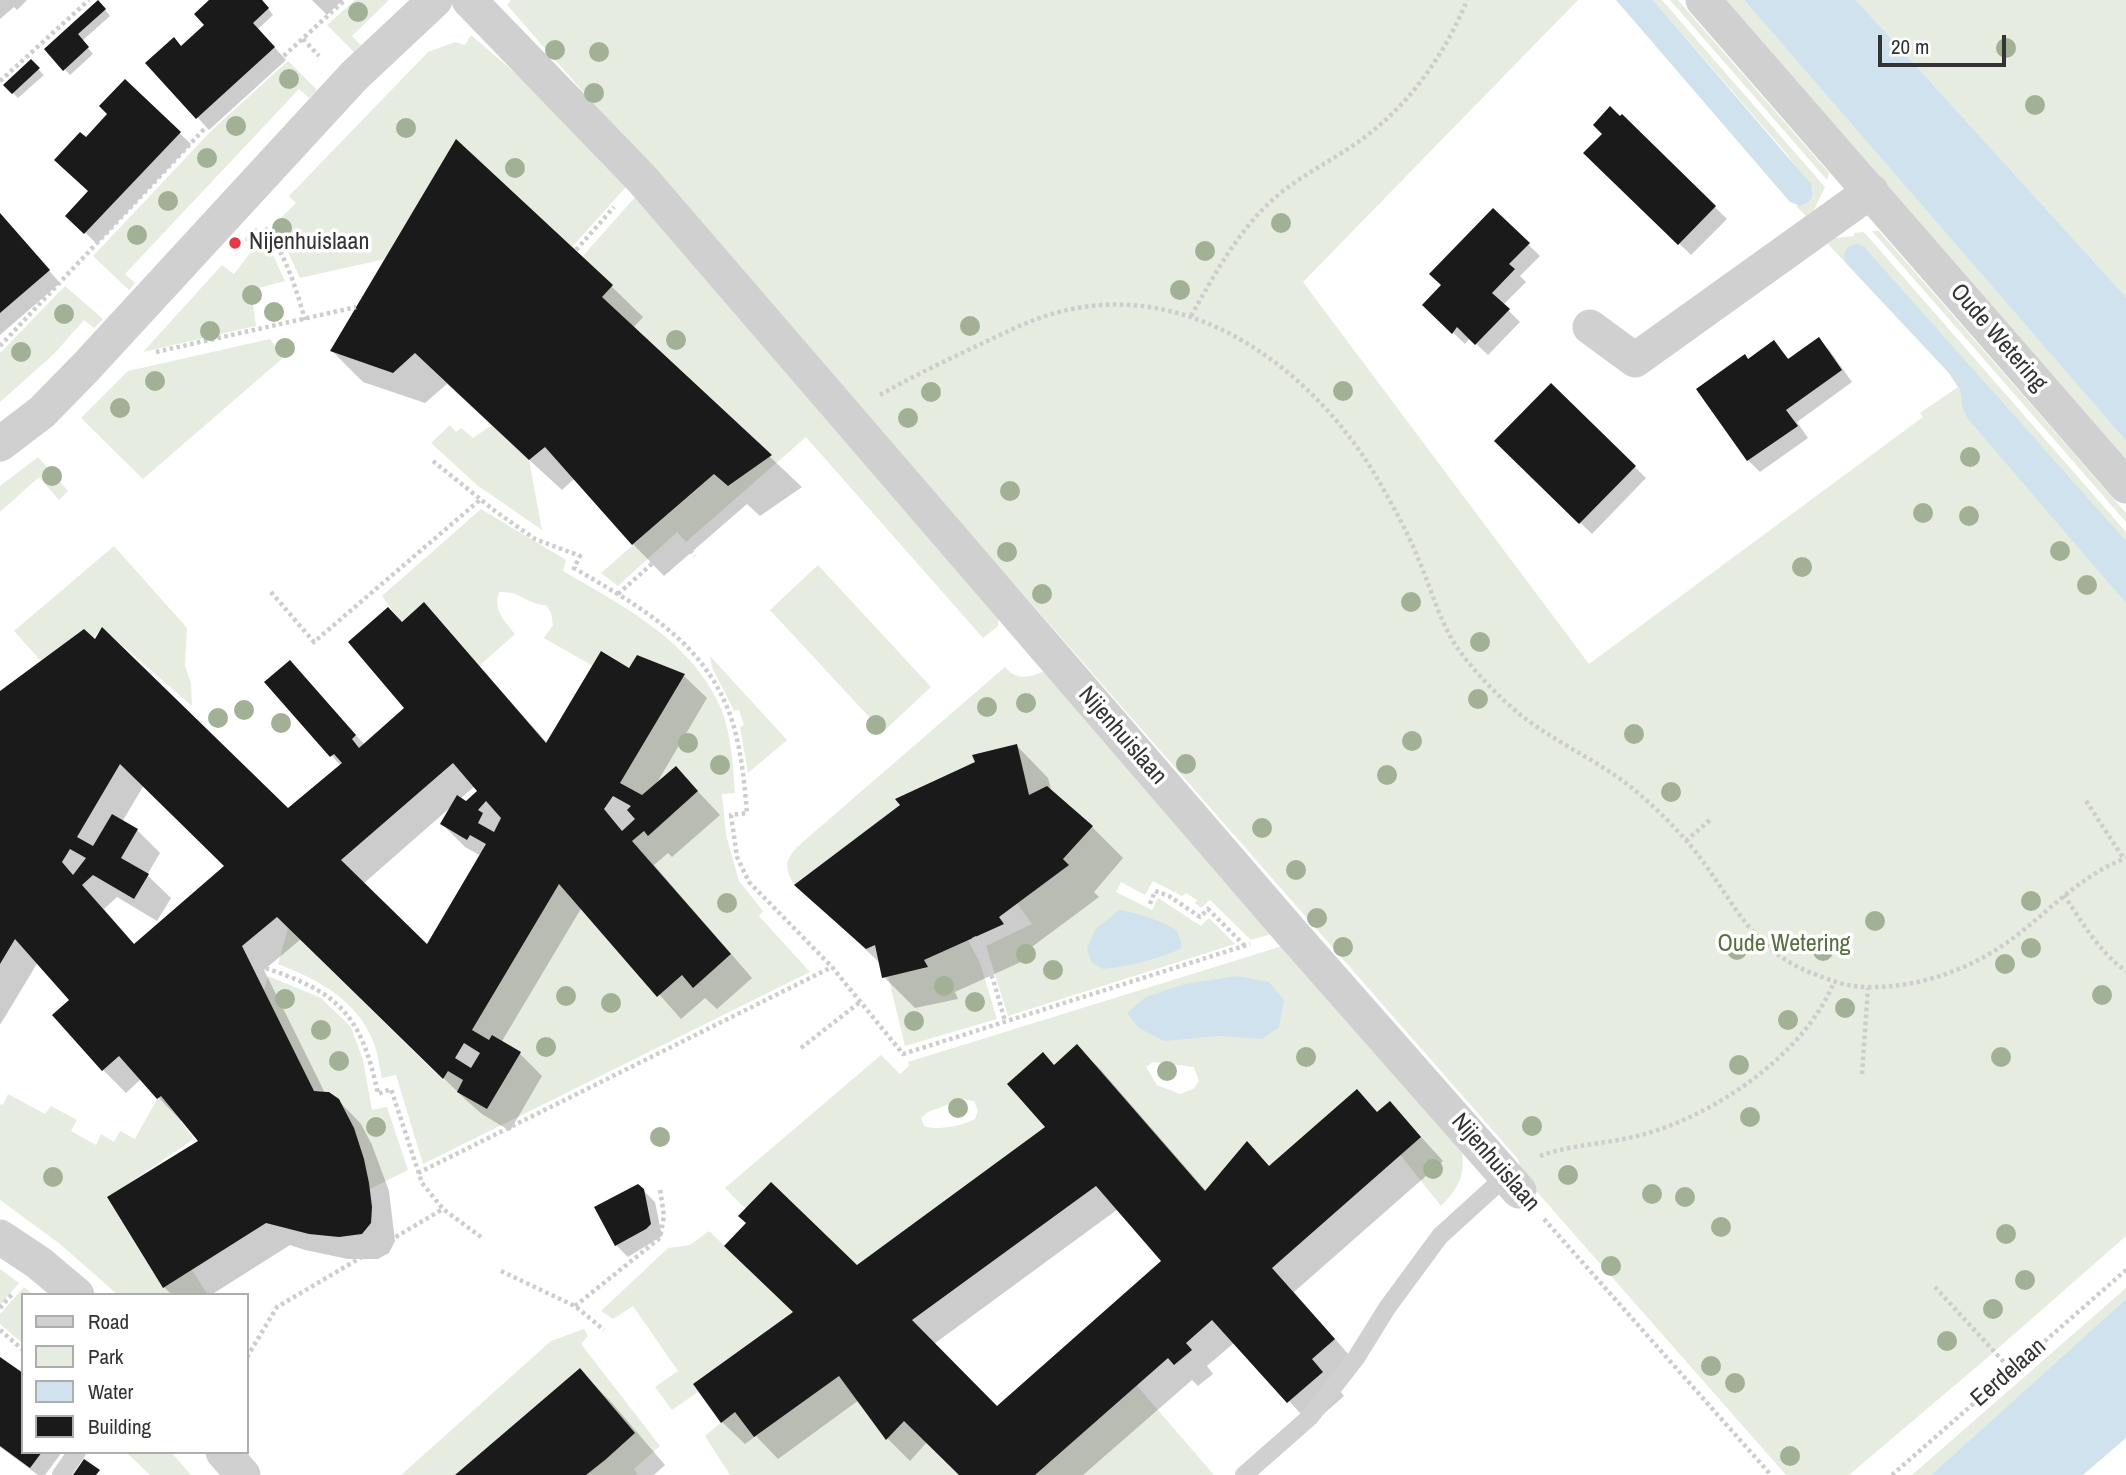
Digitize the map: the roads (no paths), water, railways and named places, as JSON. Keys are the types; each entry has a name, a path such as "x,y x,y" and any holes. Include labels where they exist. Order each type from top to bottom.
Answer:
{"street":[{"path":"0,444 42,412 354,76 435,0"},
{"name":"Nijenhuislaan","path":"469,0 640,178 1290,931 1511,1181"},
{"name":"Oude Wetering","path":"1703,0 2126,486"},
{"path":"1590,327 1635,360 1871,191"},
{"path":"0,1237 39,1263 75,1293"},
{"path":"225,1454 243,1475"}],"lane":[{"path":"1244,1475 1310,1417 1356,1358 1387,1308 1440,1236 1511,1181"},
{"path":"61,1475 76,1454"}],"water":[{"path":"1616,0 1653,0 1811,184 1813,194 1809,202 1800,206 1790,202"},
{"path":"1744,0 1856,0 2126,297 2126,441"},
{"path":"1858,244 1864,247 2126,541 2126,603 1968,419 1963,409 1960,389 1949,373 1846,263 1846,250"},
{"path":"1119,910 1149,917 1177,930 1182,944 1180,949 1113,968 1103,969 1092,963 1087,949 1095,930"},
{"path":"1237,976 1269,982 1284,1000 1279,1027 1262,1039 1220,1036 1164,1041 1139,1028 1127,1013 1146,997 1185,984"},
{"path":"2126,1299 2126,1438 2083,1475 1931,1475"}],"place":[{"name":"Nijenhuislaan","path":"235,243"}]}
